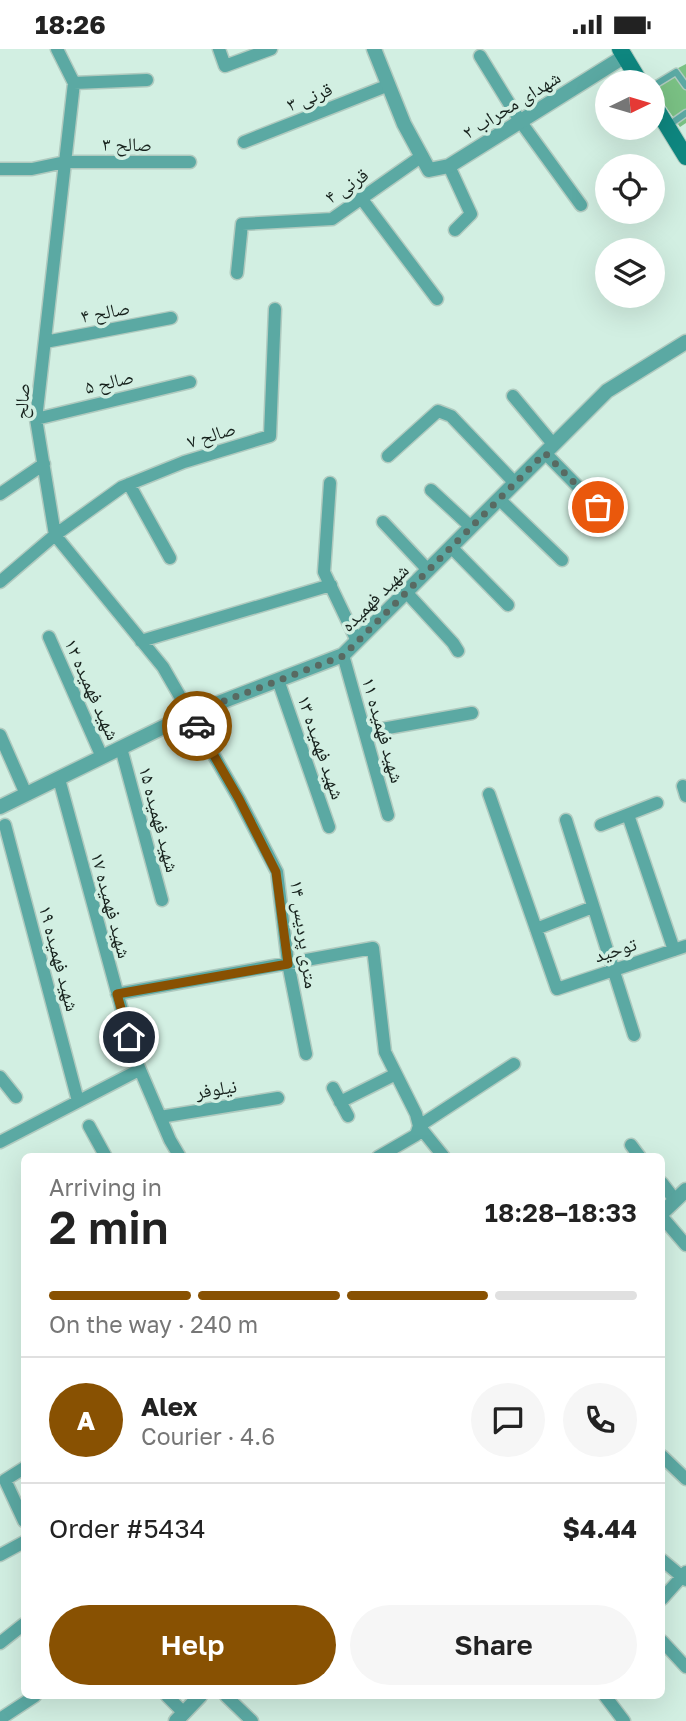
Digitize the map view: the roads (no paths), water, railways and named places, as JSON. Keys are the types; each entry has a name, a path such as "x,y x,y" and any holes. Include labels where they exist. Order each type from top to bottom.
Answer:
{"main road":[{"path":"622,53 633,70"},
{"path":"665,123 686,157"}],"street":[{"path":"57,49 74,83 147,80"},
{"path":"219,49 225,66 271,49"},
{"path":"374,49 404,124 429,170 449,166 471,213 455,230"},
{"name":"شهدای محراب ۲","path":"449,166 622,53"},
{"path":"480,56 520,121 581,205"},
{"name":"صالح","path":"55,535 36,419 74,83"},
{"name":"قرنی ۳","path":"244,142 389,85"},
{"name":"قرنی ۴","path":"237,273 242,224 331,219 422,156"},
{"name":"صالح ۳","path":"0,169 32,169 65,162 190,163"},
{"path":"361,198 437,299"},
{"name":"صالح ۷","path":"0,582 55,535 122,487 184,463 270,436 275,309"},
{"name":"صالح ۴","path":"45,342 172,318"},
{"name":"شهید فهمیده","path":"0,807 190,714 343,656 607,391 684,348"},
{"name":"صالح ۵","path":"36,419 190,382"},
{"path":"513,396 549,449 598,507"},
{"path":"388,456 439,411 451,416 515,483"},
{"path":"0,494 44,464"},
{"path":"330,483 324,572 357,641"},
{"path":"129,484 170,558"},
{"path":"431,490 471,527"},
{"path":"499,499 562,560"},
{"path":"383,522 428,570"},
{"path":"55,535 163,667 190,714"},
{"path":"451,547 508,605"},
{"path":"141,641 331,585"},
{"path":"406,592 458,651"},
{"name":"شهید فهمیده ۱۲","path":"49,637 102,757"},
{"name":"شهید فهمیده ۱۱","path":"343,656 388,815"},
{"name":"شهید فهمیده ۱۳","path":"278,680 329,827"},
{"path":"365,732 472,713"},
{"name":"۱۴ متری پردیس","path":"190,714 239,799 276,872 288,964 306,1054"},
{"path":"0,735 26,794"},
{"name":"شهید فهمیده ۱۵","path":"121,748 162,900"},
{"name":"شهید فهمیده ۱۷","path":"59,779 139,1070 178,1153"},
{"path":"489,794 536,929 593,907"},
{"path":"601,825 657,803"},
{"path":"628,815 680,948"},
{"path":"566,820 634,1035"},
{"name":"شهید فهمیده ۱۹","path":"5,825 78,1101"},
{"name":"توحید","path":"536,929 557,989 680,948"},
{"path":"117,994 373,949 385,1052 416,1114 419,1126 441,1153"},
{"path":"385,1153 416,1135 419,1126 514,1064"},
{"path":"0,1142 139,1070"},
{"path":"340,1102 396,1074"},
{"path":"0,1077 16,1097"},
{"path":"333,1089 348,1115"},
{"name":"نیلوفر","path":"160,1117 278,1098"},
{"path":"89,1126 104,1153"},
{"path":"631,1145 637,1153"},
{"path":"665,1187 675,1200"},
{"path":"665,1212 686,1190"},
{"path":"665,1219 686,1245"},
{"path":"665,1459 686,1479"},
{"path":"21,1470 3,1479 21,1515"},
{"path":"0,1555 21,1544"},
{"path":"665,1562 685,1576 665,1595"},
{"path":"0,1643 21,1627"},
{"path":"665,1644 686,1667"},
{"path":"0,1719 30,1699"},
{"path":"169,1699 180,1717 197,1699"},
{"path":"229,1699 252,1721"},
{"path":"607,1699 624,1721"}],"lane":[{"path":"665,79 676,72 686,86"},
{"path":"667,126 686,113"}]}
